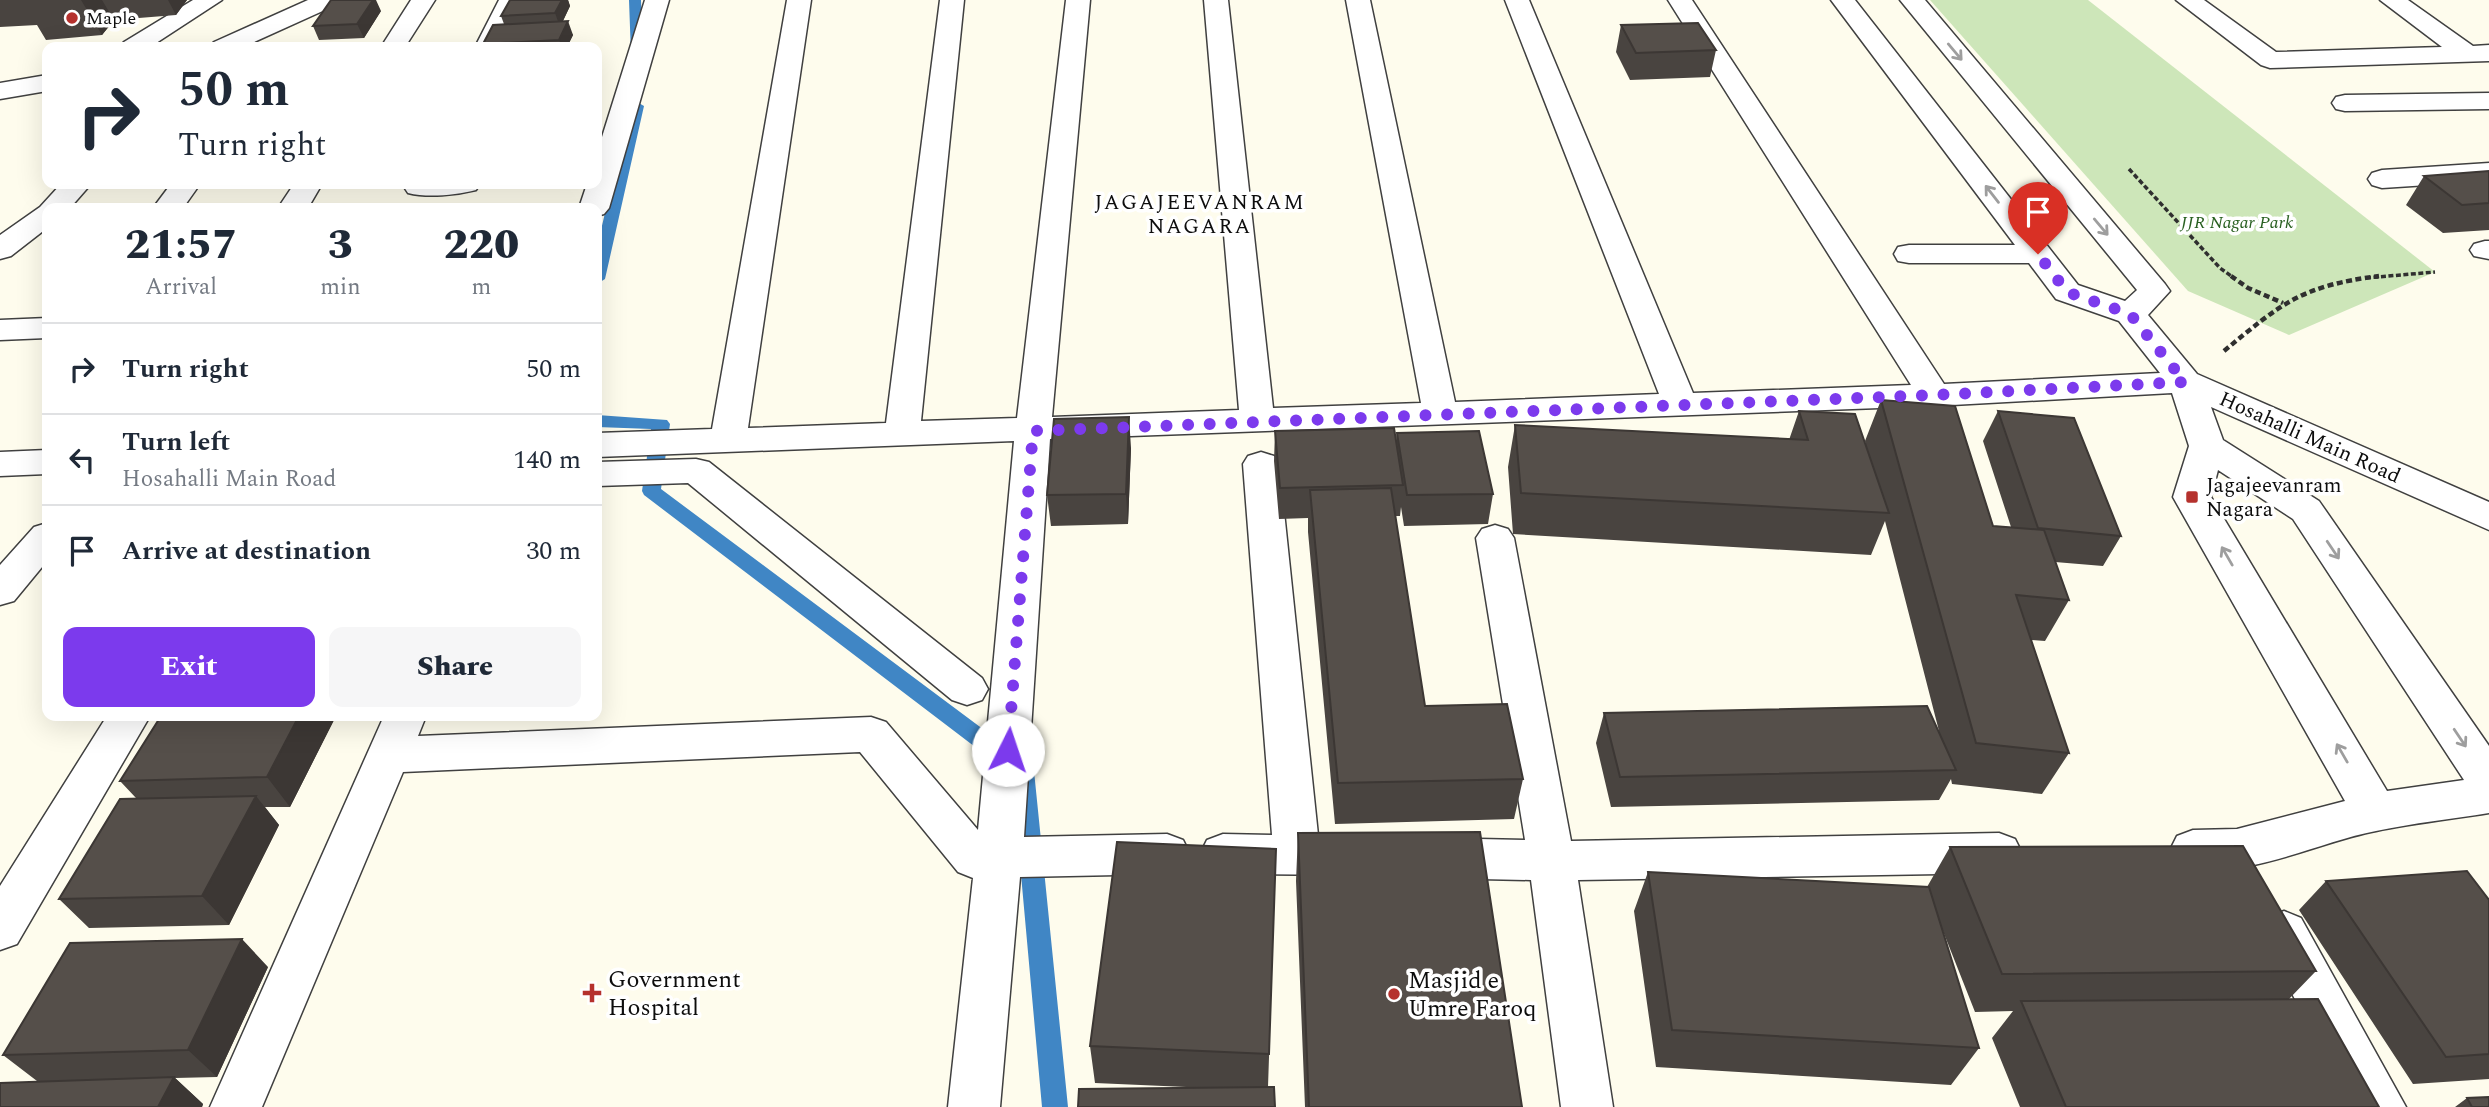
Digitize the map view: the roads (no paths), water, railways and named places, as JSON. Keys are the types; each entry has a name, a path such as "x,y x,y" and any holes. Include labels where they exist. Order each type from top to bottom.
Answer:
{"street":[{"path":"141,42 210,0"},
{"path":"396,42 423,0"},
{"path":"490,42 511,0"},
{"path":"602,171 657,0"},
{"path":"729,441 799,0"},
{"path":"902,434 952,0"},
{"path":"974,1107 1008,858 1005,792 1033,431 1078,0"},
{"path":"1216,0 1257,420"},
{"path":"1358,0 1440,413"},
{"path":"1517,0 1680,403"},
{"path":"1680,0 1934,395"},
{"path":"1843,0 2067,292 2130,314 2154,291 1912,0"},
{"path":"2188,0 2270,60 2479,54"},
{"path":"2392,0 2479,54"},
{"path":"234,42 323,3"},
{"path":"290,42 323,3"},
{"path":"2441,55 2489,92"},
{"path":"0,92 42,84"},
{"path":"2345,103 2489,101"},
{"path":"2382,179 2489,172"},
{"path":"59,203 72,189"},
{"path":"415,193 438,189"},
{"path":"0,250 42,218"},
{"path":"1909,254 2038,254"},
{"name":"Hosahalli Main Road","path":"2130,314 2185,382 2489,517"},
{"path":"0,330 42,328"},
{"path":"612,459 685,457 729,441 1934,395 2185,382 2207,446 2192,497 2375,813"},
{"path":"2207,446 2306,510 2489,781"},
{"path":"685,457 696,471 967,689"},
{"path":"0,464 42,462"},
{"path":"1261,464 1297,854"},
{"path":"1495,538 1552,861 1587,1107"},
{"path":"0,591 42,542"},
{"path":"0,929 126,721"},
{"path":"236,1107 397,735 870,734 974,858 1086,854 1297,854 1552,861 2041,852"},
{"path":"2153,850 2252,876 2375,813 2489,795"},
{"path":"2252,876 2380,1107"}],"waterway":[{"path":"635,0 637,55"},
{"path":"602,257 637,106"},
{"path":"602,421 661,424 651,491 1023,771 1055,1107"}],"place":[{"name":"Maple","path":"72,18"},
{"name":"Jagajeevanram Nagara","path":"2192,497"},
{"name":"Government Hospital","path":"592,993"},
{"name":"Masjid e Umre Faroq","path":"1394,994"}],"district":[{"name":"JAGAJEEVANRAM NAGARA","path":"1200,214"}],"park label":[{"name":"JJR Nagar Park","path":"2237,222"}]}
